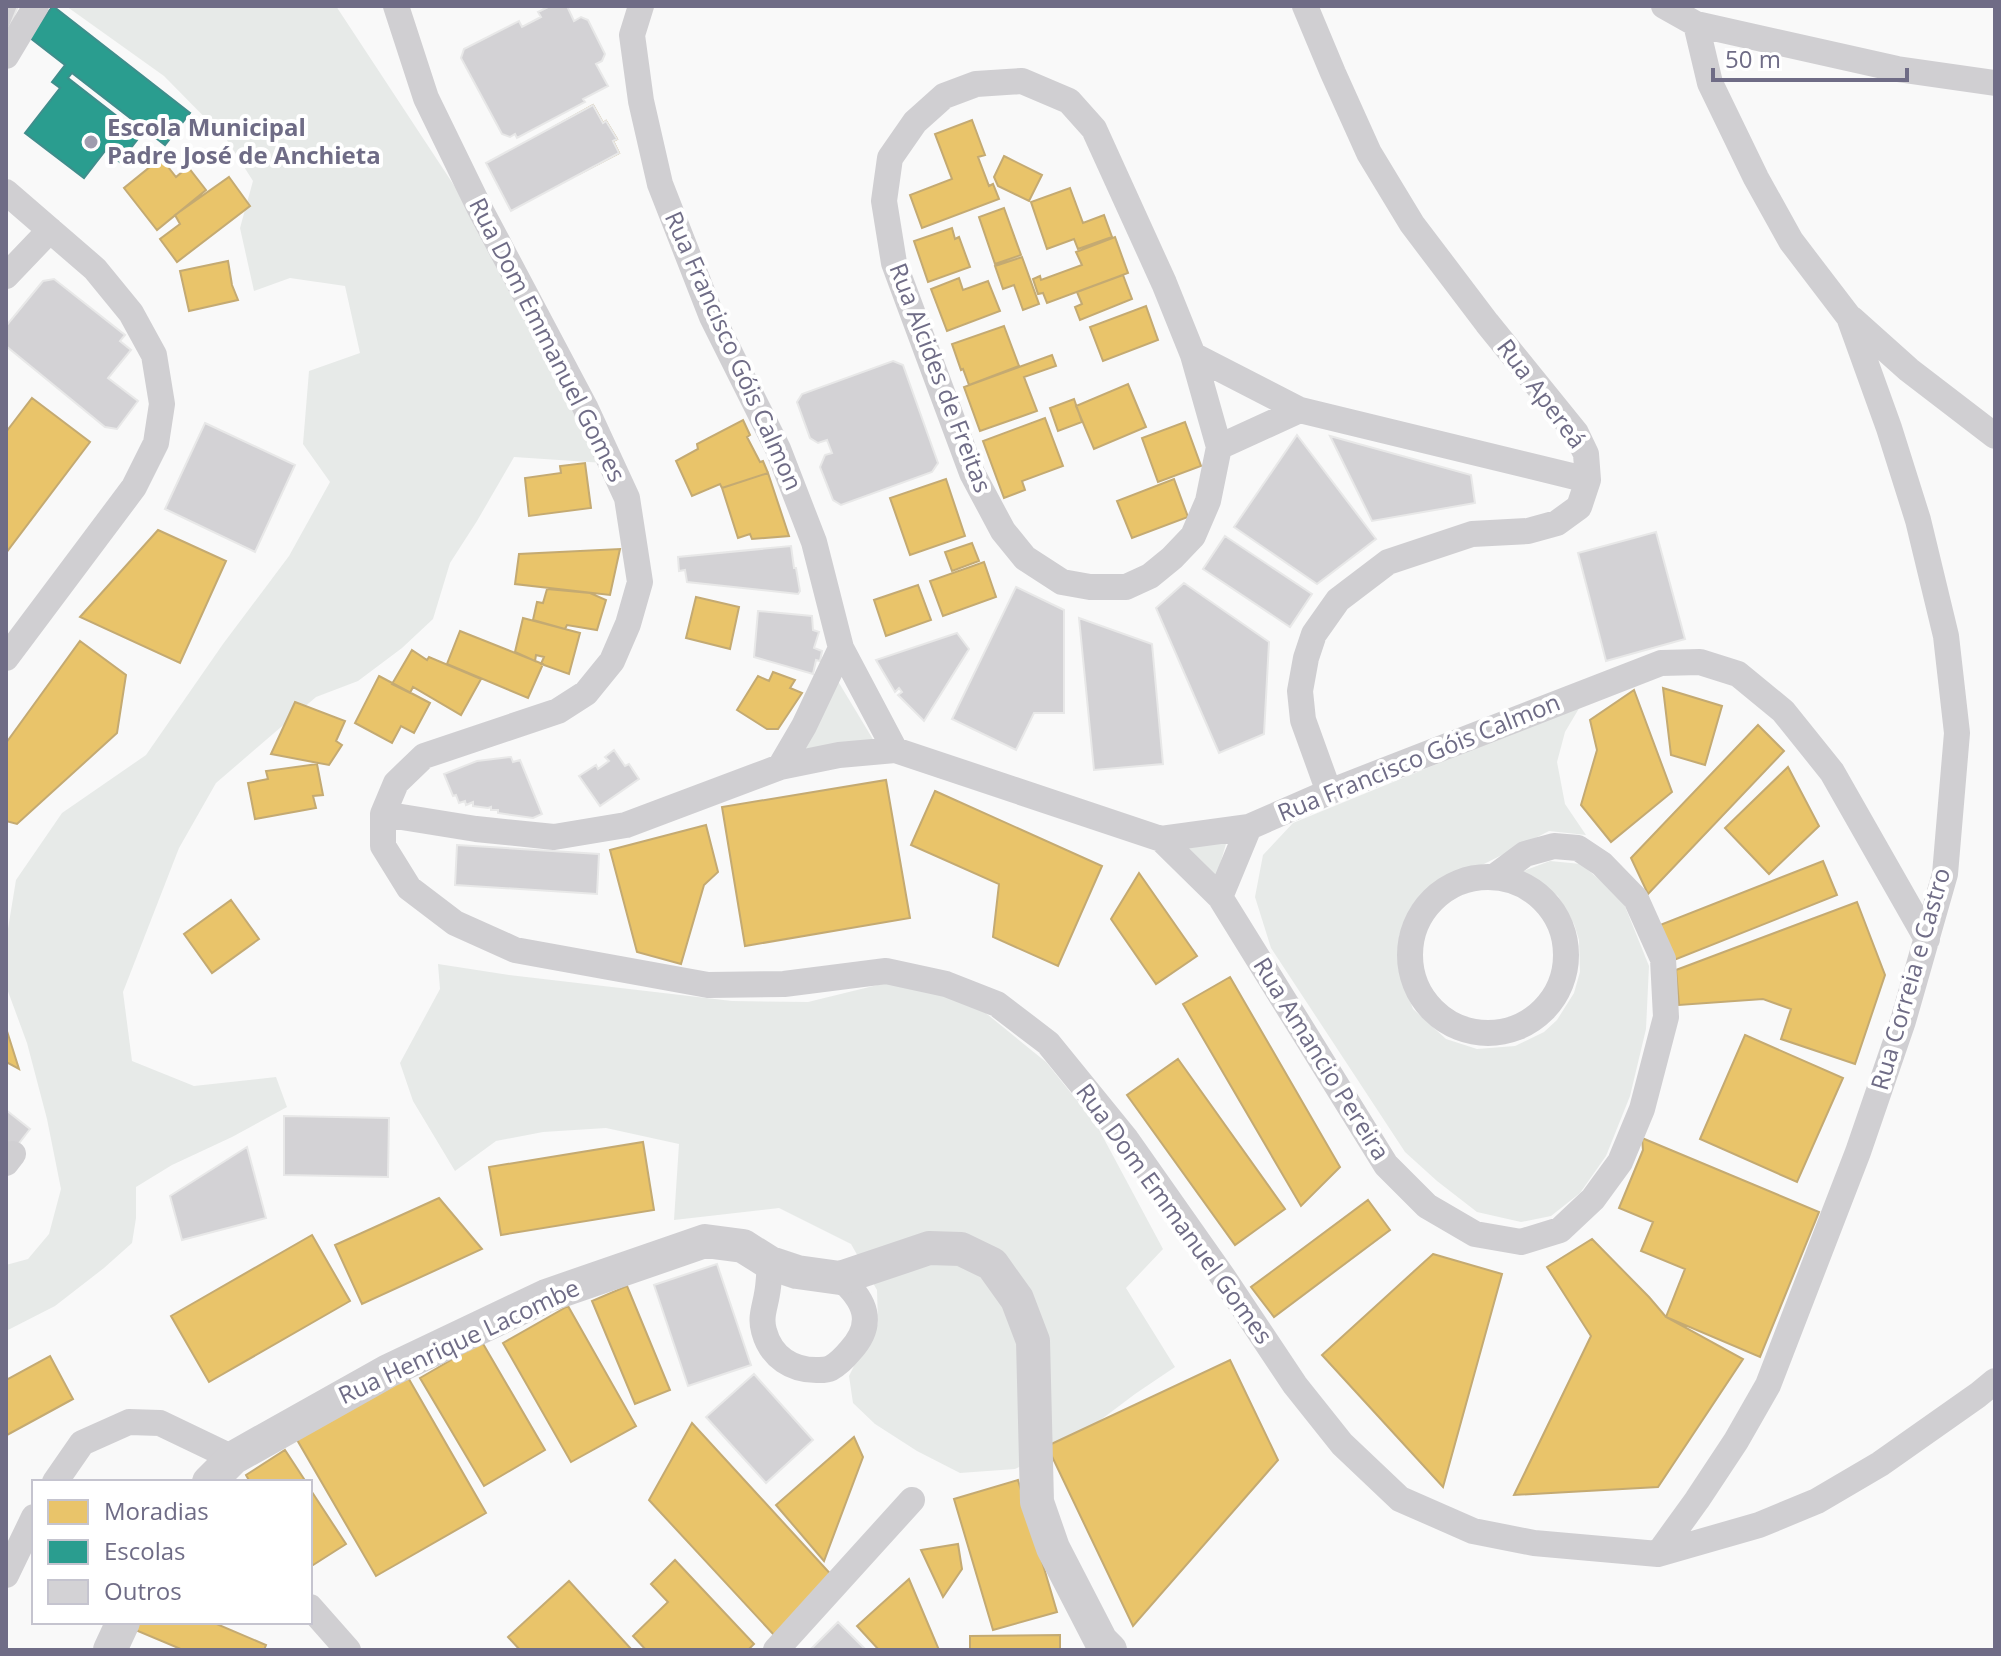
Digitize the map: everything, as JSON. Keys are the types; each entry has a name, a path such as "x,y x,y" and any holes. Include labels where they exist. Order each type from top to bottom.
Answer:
{"street":[{"path":"6,56 36,6"},
{"name":"Rua Dom Emmanuel Gomes","path":"396,6 426,98 480,209 585,407 627,498 640,582 628,624 612,661 586,693 558,711 424,756 396,783 383,814 383,846 409,888 455,923 515,950 708,985 784,984 886,971 946,984 997,1004 1048,1043 1126,1139 1295,1385 1342,1444 1400,1499 1473,1531 1534,1543 1658,1554"},
{"name":"Rua Francisco Góis Calmon","path":"641,6 632,35 641,101 660,184 712,317 778,449 814,542 841,648 895,750 1161,839 1249,827 1329,792 1661,663 1700,662 1738,674 1783,711 1832,772 1927,939"},
{"name":"Rua Apereá","path":"1305,6 1369,153 1412,224 1576,433 1586,454 1588,480 1579,507 1557,523 1528,531 1472,534 1388,562 1338,600 1314,634 1300,691 1303,720 1329,792"},
{"path":"1664,6 1696,24 1897,69 1995,83"},
{"name":"Rua Correia e Castro","path":"1658,1554 1736,1441 1768,1385 1858,1152 1903,1021 1945,874 1957,733 1946,636 1918,520 1849,317 1791,241 1756,178 1710,83 1696,24"},
{"name":"Rua Alcides de Freitas","path":"1022,81 1069,101 1094,129 1193,355 1219,447 1208,501 1193,536 1150,576 1126,587 1090,587 1062,582 1025,558 1003,531 972,473 894,263 884,201 890,158 915,122 944,96 976,84 1022,81"},
{"path":"6,192 95,269 131,313 154,355 162,404 156,443 134,487 6,658"},
{"path":"6,276 50,230"},
{"path":"1849,317 1909,370 1995,436"},
{"path":"1193,355 1300,410 1588,480"},
{"path":"1219,447 1300,410"},
{"path":"780,767 804,726 841,648"},
{"path":"383,814 476,829 554,837 626,825 780,767 839,755 895,750"},
{"path":"1220,897 1249,827"},
{"name":"Rua Amancio Pereira","path":"1161,839 1220,897 1386,1165 1427,1206 1475,1234 1521,1242 1560,1230 1593,1199 1620,1162 1642,1109 1666,1017 1663,959 1636,899 1602,864 1578,848 1554,846 1525,854 1494,877 1467,879 1442,891 1417,922 1410,949 1415,984 1429,1007 1460,1029 1487,1034 1523,1026 1546,1009 1560,987 1567,960 1561,927 1547,903 1526,886 1494,877"},
{"name":"Rua Henrique Lacombe","path":"211,1480 233,1458 388,1371 559,1292 705,1241 743,1246 770,1263 797,1272 840,1278 929,1248 961,1249 992,1264 1017,1299 1033,1341 1037,1502 1053,1548 1103,1647"},
{"path":"770,1263 762,1315 763,1329 778,1358 808,1371 829,1369 858,1342 865,1326 862,1304 855,1291 840,1278"},
{"path":"1658,1554 1759,1525 1817,1501 1880,1464 1995,1381"},
{"path":"56,1480 82,1443 129,1422 160,1423 233,1458"},
{"path":"776,1650 912,1500"},
{"path":"6,1575 32,1521"},
{"path":"312,1609 348,1650"},
{"path":"110,1650 122,1624"}],"shaded area":[{"path":"66,6 336,6 461,196 604,463 514,457 450,563 433,619 402,648 358,681 316,697 216,783 179,848 123,992 132,1061 194,1086 276,1077 287,1107 172,1165 136,1187 132,1243 55,1306 6,1331 6,1265 28,1259 49,1234 61,1189 27,1043 6,986 6,941 16,880 62,813 146,755 289,556 330,482 303,444 309,371 360,353 345,286 290,278 254,291 240,228 253,181 227,140 164,76"},
{"path":"836,678 874,741 804,751"},
{"path":"1581,705 1565,732 1557,762 1565,804 1586,835 1549,831 1482,865 1451,873 1425,891 1411,907 1399,936 1398,968 1413,1009 1446,1039 1477,1049 1515,1046 1544,1032 1557,1020 1574,993 1580,972 1579,940 1558,896 1521,872 1550,861 1581,864 1622,899 1649,966 1646,1029 1630,1096 1606,1156 1580,1193 1551,1216 1521,1222 1477,1212 1405,1152 1271,948 1255,897 1263,855 1293,823"},
{"path":"1228,837 1216,878 1181,842"},
{"path":"438,964 732,1001 808,1002 902,979 982,1010 1046,1062 1096,1124 1163,1249 1126,1288 1175,1367 1070,1443 1015,1469 960,1473 917,1451 875,1424 853,1403 849,1376 878,1324 877,1290 851,1244 779,1208 674,1220 679,1144 606,1128 543,1132 496,1141 455,1171 413,1101 400,1063 440,989"}],"building: Moradias":[{"path":"593,105 617,139 613,141 619,153 579,174 554,127"},
{"path":"972,120 985,155 978,157 989,186 993,184 999,199 922,228 910,195 952,179 935,134"},
{"path":"1004,156 1042,175 1029,201 998,186 994,177"},
{"path":"161,158 176,177 188,167 206,190 157,230 124,188"},
{"path":"229,177 250,206 177,262 160,239 180,224 175,215"},
{"path":"1070,188 1083,223 1104,215 1112,237 1078,249 1074,239 1047,249 1031,202"},
{"path":"1004,208 1021,255 995,264 979,217"},
{"path":"952,228 955,239 959,237 970,267 928,282 914,241"},
{"path":"1115,237 1128,273 1047,303 1043,293 1038,294 1033,279 1040,276 1041,280 1082,265 1076,252"},
{"path":"1022,257 1039,304 1023,310 1014,285 1003,289 995,266"},
{"path":"228,261 238,300 189,311 180,271"},
{"path":"1123,275 1132,299 1080,320 1075,307 1082,304 1077,292"},
{"path":"959,278 963,290 988,281 1000,311 947,331 931,289"},
{"path":"1146,306 1158,340 1103,361 1090,327"},
{"path":"1004,326 1019,366 969,385 952,344"},
{"path":"1052,355 1056,366 1024,377 1037,411 980,431 964,387"},
{"path":"1128,384 1146,427 1094,449 1076,406"},
{"path":"32,398 90,442 6,553 6,432"},
{"path":"1074,399 1082,422 1058,431 1050,408"},
{"path":"1045,418 1063,466 1022,481 1025,490 1004,498 983,441"},
{"path":"743,420 750,435 747,437 768,473 722,488 720,484 692,496 676,461 698,449 697,444"},
{"path":"1185,422 1201,466 1158,482 1142,438"},
{"path":"585,463 591,508 529,516 525,478 561,473 560,466"},
{"path":"768,473 789,536 752,539 750,534 738,538 722,488"},
{"path":"946,479 965,536 910,555 890,498"},
{"path":"1174,479 1188,517 1132,538 1117,501"},
{"path":"158,530 226,561 180,663 80,617"},
{"path":"972,543 979,561 952,571 945,552"},
{"path":"620,549 610,595 515,584 519,554"},
{"path":"984,562 996,597 943,616 930,581"},
{"path":"918,585 931,620 886,636 874,600"},
{"path":"547,589 590,593 606,600 597,630 567,625 565,629 533,620 537,602 543,603"},
{"path":"696,597 739,607 730,649 686,638"},
{"path":"523,618 580,633 569,674 541,664 544,657 536,655 535,661 515,652"},
{"path":"460,631 543,664 528,698 447,664"},
{"path":"80,641 126,675 117,733 17,824 6,821 6,743"},
{"path":"412,650 427,660 429,657 481,679 461,715 413,687 410,693 392,684"},
{"path":"773,672 795,680 790,688 802,693 778,729 767,729 737,710 758,676 769,681"},
{"path":"379,676 430,703 414,733 401,726 392,743 355,723"},
{"path":"1663,688 1722,706 1705,765 1671,755"},
{"path":"1634,690 1672,792 1611,842 1581,805 1597,750 1590,720"},
{"path":"295,702 345,721 336,741 342,745 329,765 271,754"},
{"path":"1758,725 1784,751 1648,894 1631,858"},
{"path":"317,764 323,795 313,796 316,808 255,819 248,783 268,779 266,771"},
{"path":"1788,767 1819,826 1769,874 1725,828"},
{"path":"886,780 910,918 745,946 722,807"},
{"path":"935,791 1102,866 1058,966 993,937 999,884 911,845"},
{"path":"706,825 718,872 704,885 681,964 637,952 610,850"},
{"path":"1823,861 1837,895 1674,960 1660,925"},
{"path":"1139,873 1197,956 1156,984 1111,919"},
{"path":"231,900 259,939 212,973 184,934"},
{"path":"1857,902 1885,975 1855,1064 1781,1039 1791,1009 1763,999 1679,1005 1676,970"},
{"path":"1230,977 1340,1167 1301,1206 1183,1004"},
{"path":"6,1028 19,1069 6,1062"},
{"path":"1745,1035 1843,1078 1797,1182 1700,1139"},
{"path":"1178,1059 1285,1209 1235,1245 1127,1095"},
{"path":"1642,1138 1819,1212 1760,1357 1666,1317 1685,1269 1641,1251 1653,1222 1619,1208 1643,1150"},
{"path":"643,1142 654,1210 501,1235 489,1167"},
{"path":"439,1198 482,1249 362,1304 335,1245"},
{"path":"1368,1200 1390,1230 1274,1317 1251,1287"},
{"path":"312,1235 350,1301 209,1382 171,1316"},
{"path":"1592,1239 1666,1317 1743,1359 1658,1487 1514,1495 1591,1336 1547,1267"},
{"path":"1433,1254 1502,1274 1443,1487 1322,1355"},
{"path":"627,1286 670,1390 635,1404 592,1301"},
{"path":"568,1306 636,1426 571,1462 503,1343"},
{"path":"482,1342 545,1450 484,1486 420,1378"},
{"path":"50,1356 73,1399 7,1435 6,1380"},
{"path":"1230,1360 1278,1460 1133,1626 1047,1446"},
{"path":"406,1374 486,1513 376,1576 296,1438"},
{"path":"692,1423 836,1580 775,1636 649,1500"},
{"path":"854,1437 863,1457 824,1561 776,1505"},
{"path":"285,1450 305,1480 249,1480 246,1475"},
{"path":"1018,1480 1057,1612 993,1630 954,1499"},
{"path":"312,1492 346,1544 312,1566"},
{"path":"958,1544 962,1569 943,1597 921,1550"},
{"path":"675,1560 754,1644 748,1650 646,1650 633,1636 668,1602 651,1584"},
{"path":"909,1579 939,1650 879,1650 857,1626"},
{"path":"569,1581 632,1650 520,1650 508,1637"},
{"path":"135,1624 217,1624 266,1645 264,1650 183,1650 133,1629"},
{"path":"1060,1635 1060,1650 970,1650 970,1636"}],"building: Escolas":[{"path":"53,6 190,113 165,145 72,73 68,78 141,135 120,162 105,151 84,178 25,133 60,88 52,82 65,65 29,37"}],"building: Outros":[{"path":"6,6 18,6 6,36"},
{"path":"550,6 567,6 574,21 581,17 588,20 605,54 602,61 596,64 608,86 583,99 585,102 517,138 515,134 510,137 502,134 461,58 464,49 519,21 522,27 541,17 538,12"},
{"path":"593,105 617,139 613,141 619,153 511,211 486,163"},
{"path":"54,279 125,335 120,341 131,350 108,378 138,401 117,429 105,427 6,346 6,326 43,281"},
{"path":"893,361 903,365 938,463 932,472 841,505 833,500 820,467 825,455 832,453 827,440 818,443 810,438 797,402 802,394"},
{"path":"205,423 295,465 255,552 165,509"},
{"path":"1297,435 1376,539 1317,584 1234,527"},
{"path":"1330,436 1471,475 1475,503 1372,521"},
{"path":"1656,532 1685,639 1606,661 1578,553"},
{"path":"1225,536 1312,594 1290,627 1203,569"},
{"path":"791,546 800,591 798,594 687,582 685,570 679,571 678,557"},
{"path":"1184,583 1269,642 1264,734 1219,753 1156,608"},
{"path":"1016,587 1064,610 1064,713 1034,713 1016,750 952,719"},
{"path":"758,611 812,616 813,630 819,632 814,648 822,651 813,674 754,657"},
{"path":"1079,618 1152,644 1163,764 1094,770"},
{"path":"957,633 969,649 924,721 898,695 902,692 899,688 895,692 876,660"},
{"path":"614,750 639,779 600,806 579,776 609,761 605,757"},
{"path":"511,757 513,762 520,760 542,814 533,818 498,813 491,807 473,806 473,802 466,805 465,801 459,803 456,795 453,796 444,774 477,761"},
{"path":"457,845 599,854 597,894 455,885"},
{"path":"6,1110 30,1129 6,1160"},
{"path":"284,1116 389,1118 388,1177 284,1175"},
{"path":"247,1147 266,1218 182,1240 170,1196"},
{"path":"717,1264 751,1365 688,1386 654,1285"},
{"path":"754,1374 813,1440 766,1483 706,1417"},
{"path":"838,1622 866,1650 810,1650"}],"place":[{"name":"Escola Municipal Padre José de Anchieta","path":"91,142"}]}
